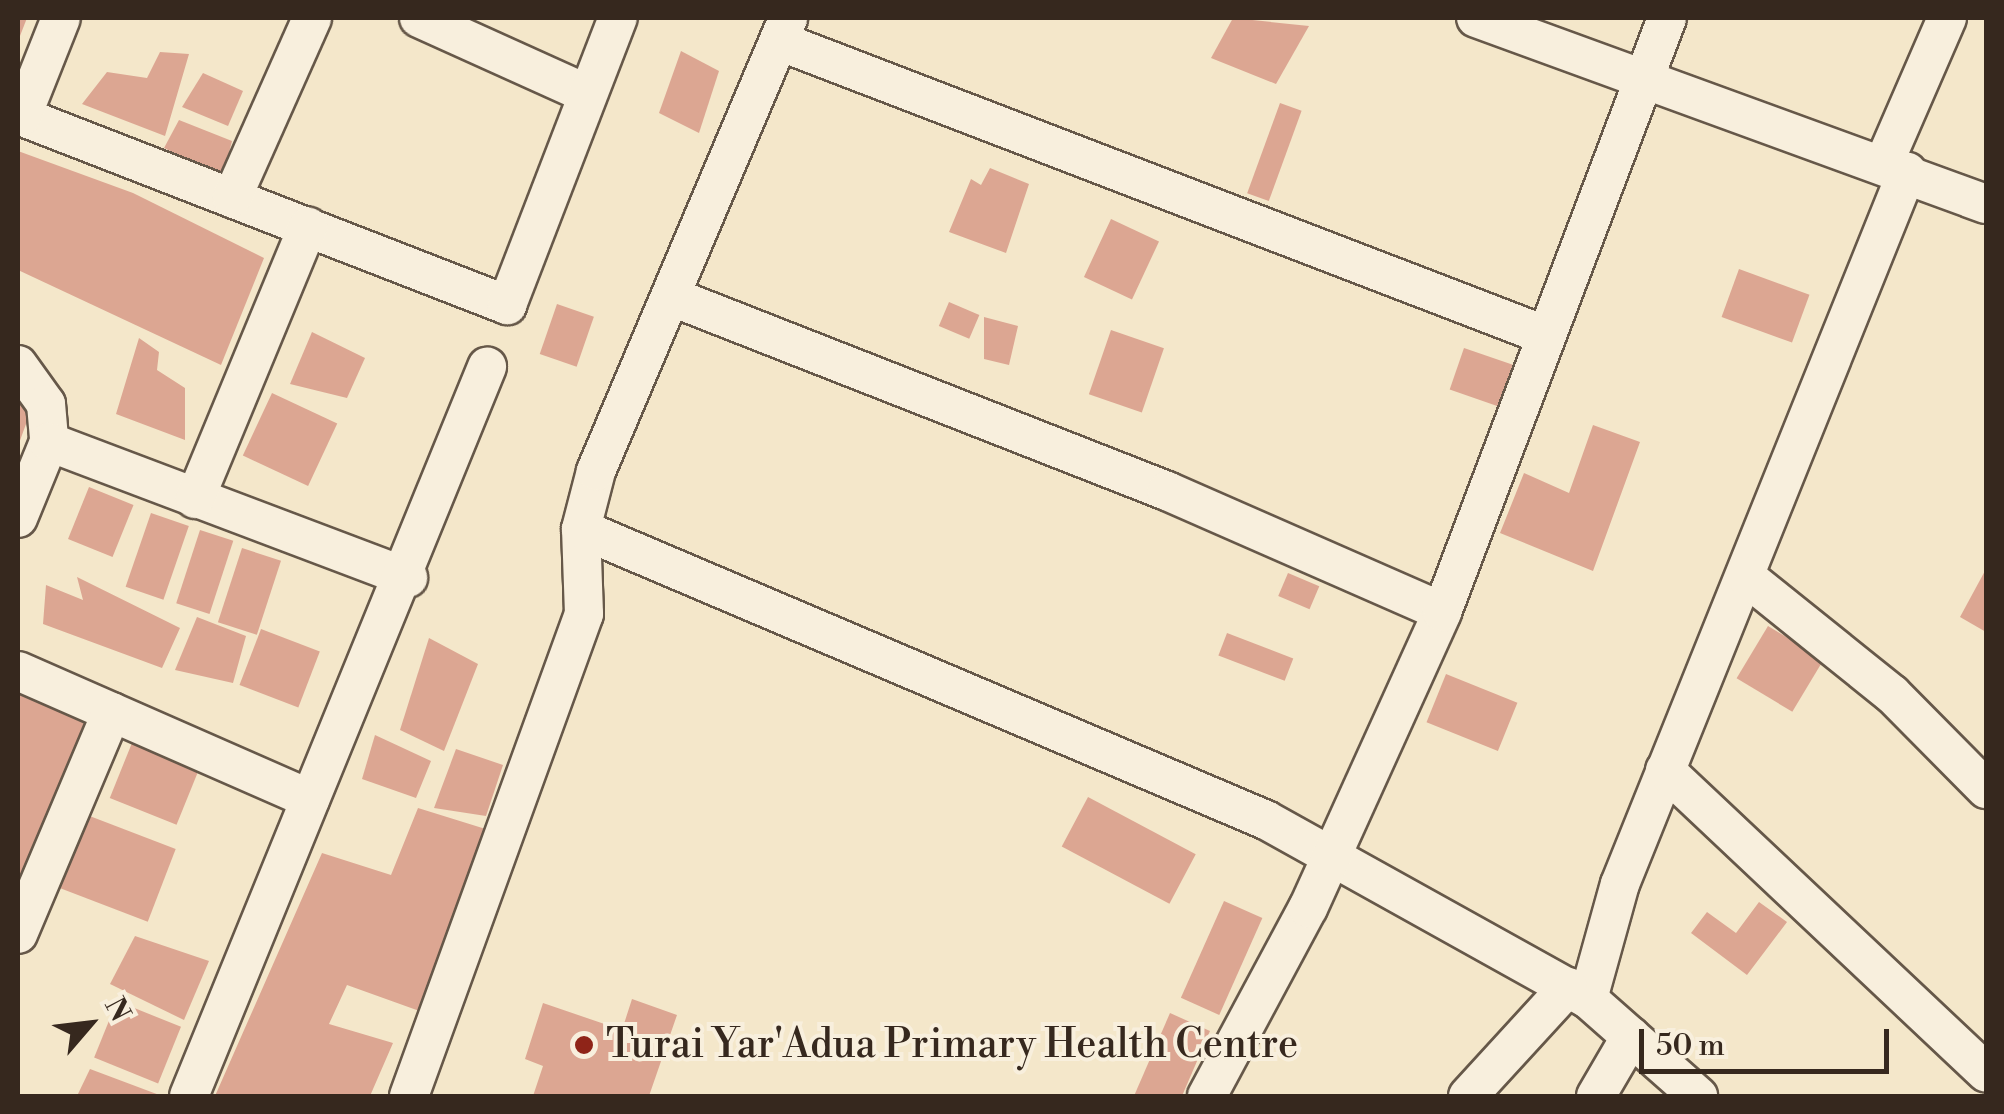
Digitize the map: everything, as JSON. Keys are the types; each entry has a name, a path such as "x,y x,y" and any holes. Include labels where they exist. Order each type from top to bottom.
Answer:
{"street":[{"path":"61,18 20,116 507,305 618,18"},
{"path":"232,198 312,18"},
{"path":"419,18 586,94"},
{"path":"1476,18 1896,167 1986,204"},
{"path":"1208,1096 1335,852 1442,612 1542,334 1668,18"},
{"path":"1468,1096 1578,993 1745,576 1947,18"},
{"path":"410,1096 584,614 580,529 614,426 675,298 783,29 1542,334"},
{"path":"195,499 308,226"},
{"path":"675,298 1167,491 1442,612"},
{"path":"18,365 46,404 49,442 18,518"},
{"path":"189,1096 310,799 408,578 487,367"},
{"path":"49,442 408,578"},
{"path":"580,529 1335,852 1578,993 1698,1096"},
{"path":"1745,576 1892,694 1986,790"},
{"path":"18,671 310,799"},
{"path":"18,934 112,712"},
{"path":"1665,770 1986,1073"},
{"path":"1596,1096 1630,1036"}],"building":[{"path":"18,18 27,18 18,41"},
{"path":"1233,18 1309,26 1276,84 1211,58"},
{"path":"681,51 719,71 699,133 659,113"},
{"path":"160,52 189,54 165,136 82,104 107,72 147,78"},
{"path":"203,73 243,91 228,126 182,107"},
{"path":"1280,103 1302,111 1269,201 1247,193"},
{"path":"179,120 232,141 223,176 164,148"},
{"path":"18,151 133,193 264,258 221,365 18,270"},
{"path":"990,168 1029,184 1006,253 949,232 971,179 981,185"},
{"path":"1111,219 1159,241 1132,299 1084,277"},
{"path":"1739,269 1809,295 1792,343 1722,317"},
{"path":"949,302 979,315 969,339 939,326"},
{"path":"557,304 594,317 577,367 540,354"},
{"path":"984,317 1018,326 1009,365 984,359"},
{"path":"1111,330 1164,348 1142,413 1089,394"},
{"path":"312,332 365,358 347,398 290,384"},
{"path":"139,338 159,352 157,370 185,388 185,440 116,414"},
{"path":"1464,348 1518,367 1504,408 1450,390"},
{"path":"18,382 38,391 18,446"},
{"path":"272,393 337,423 308,486 243,456"},
{"path":"1593,425 1640,442 1593,571 1500,533 1524,473 1569,493"},
{"path":"89,487 134,505 113,557 68,539"},
{"path":"151,513 189,526 163,600 126,587"},
{"path":"200,530 233,541 209,614 176,603"},
{"path":"242,548 281,561 257,635 218,622"},
{"path":"1986,569 1986,632 1960,617"},
{"path":"1288,573 1319,586 1310,609 1278,596"},
{"path":"77,577 180,628 162,668 43,624 46,585 83,600"},
{"path":"197,617 246,636 233,683 175,670"},
{"path":"1768,626 1824,659 1792,712 1737,678"},
{"path":"261,629 320,652 298,708 239,685"},
{"path":"1227,633 1293,658 1285,681 1218,655"},
{"path":"429,638 478,664 444,751 400,730"},
{"path":"1446,674 1517,703 1498,751 1427,722"},
{"path":"18,694 85,720 18,900"},
{"path":"136,733 203,760 177,825 110,798"},
{"path":"375,735 431,761 416,798 362,779"},
{"path":"456,749 503,765 486,816 434,808"},
{"path":"1088,797 1196,854 1169,904 1062,846"},
{"path":"418,808 492,831 425,1013 347,985 329,1024 393,1043 370,1096 215,1096 322,853 391,875"},
{"path":"87,815 176,849 148,922 59,888"},
{"path":"1224,901 1262,918 1219,1015 1181,998"},
{"path":"1759,902 1787,922 1747,975 1691,933 1707,912 1736,933"},
{"path":"135,936 209,961 184,1020 110,984"},
{"path":"632,999 677,1015 649,1096 533,1096 543,1066 525,1059 543,1003 622,1030"},
{"path":"117,1001 181,1027 158,1083 94,1058"},
{"path":"1170,1013 1210,1031 1182,1096 1134,1096"},
{"path":"90,1069 162,1096 77,1096"}],"place":[{"name":"Turai Yar'Adua Primary Health Centre","path":"584,1045"}]}
